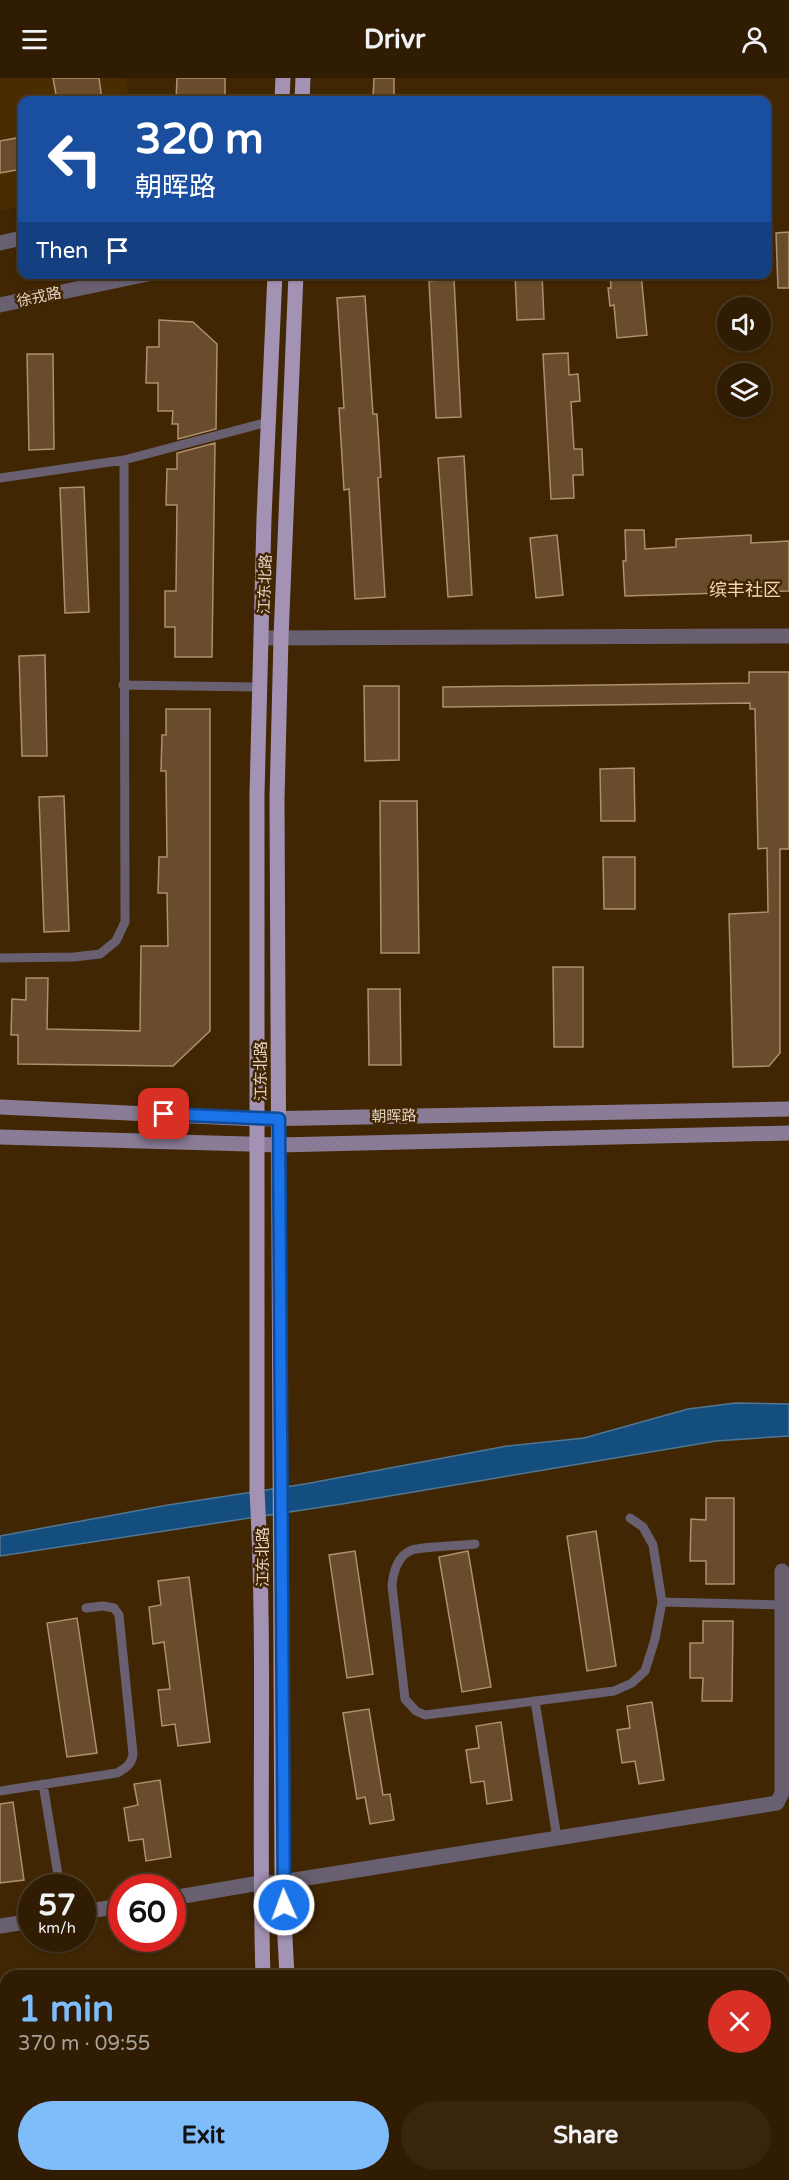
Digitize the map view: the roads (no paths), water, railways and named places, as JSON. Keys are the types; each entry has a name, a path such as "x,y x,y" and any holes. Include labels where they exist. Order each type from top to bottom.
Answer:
{"main road":[{"path":"282,96 283,78"},
{"path":"302,96 303,78"},
{"name":"江东北路","path":"263,1970 260,1883 260,1549 257,1491 257,794 274,279"},
{"name":"江东北路","path":"287,1970 282,1882 277,799 281,638 296,279"},
{"name":"朝晖路","path":"0,1107 257,1119 789,1109"},
{"name":"朝晖路","path":"0,1137 279,1145 789,1133"}],"street":[{"path":"0,243 18,239"},
{"name":"徐戎路","path":"0,305 124,279"},
{"path":"261,638 789,636"},
{"path":"186,1896 777,1803 782,1793 782,1571"},
{"path":"0,1926 18,1923"}],"lane":[{"path":"0,478 124,460 268,422"},
{"path":"0,958 74,957 100,954 116,941 125,922 124,460"},
{"path":"123,685 261,687"},
{"path":"475,1544 411,1550 398,1561 393,1575 392,1586 405,1699 416,1711 425,1715 614,1691 632,1683 645,1671 655,1639 662,1602 653,1545 643,1527 630,1518"},
{"path":"662,1602 782,1605"},
{"path":"0,1791 117,1773 133,1761 119,1615 114,1608 103,1606 86,1608"},
{"path":"535,1701 557,1838"},
{"path":"43,1784 58,1874"}],"water":[{"path":"736,1403 789,1404 789,1436 716,1441 342,1504 0,1556 0,1536 168,1505 305,1484 507,1446 584,1438 688,1409"}],"district":[{"name":"缤丰社区","path":"745,590"}]}
